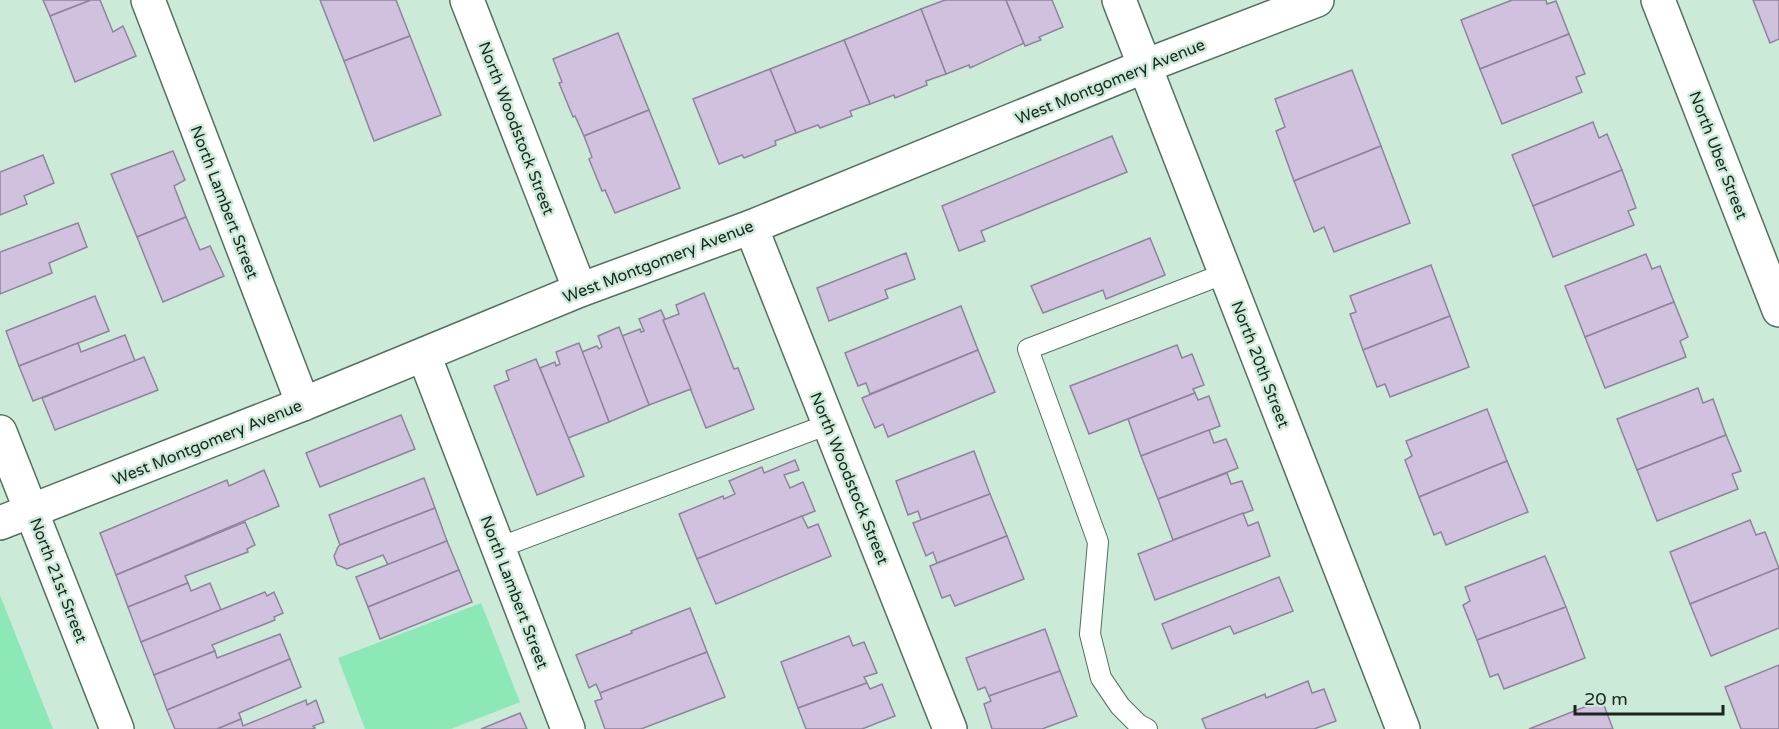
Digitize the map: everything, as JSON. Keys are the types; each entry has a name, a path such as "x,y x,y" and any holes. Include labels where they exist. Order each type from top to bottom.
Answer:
{"street":[{"name":"North Lambert Street","path":"148,0 303,404"},
{"name":"North Woodstock Street","path":"467,0 580,290"},
{"name":"North 20th Street","path":"1119,0 1403,729"},
{"name":"West Montgomery Avenue","path":"0,523 303,404 580,290 751,226 1145,66 1317,0"},
{"name":"North Uber Street","path":"1658,0 1779,310"},
{"name":"North Woodstock Street","path":"751,226 950,729"},
{"name":"North Lambert Street","path":"424,355 568,729"},
{"name":"North 21st Street","path":"0,432 117,729"}],"lane":[{"path":"1147,729 1120,706 1101,678 1090,634 1098,542 1028,349 1226,273"},
{"path":"498,548 829,424"}],"green space":[{"path":"0,595 53,729 0,729"},
{"path":"481,603 520,702 451,729 365,729 338,658"}],"building":[{"path":"43,0 91,0 50,16"},
{"path":"91,0 100,0 113,32 123,26 136,56 75,82 50,16"},
{"path":"320,0 396,0 410,36 344,61"},
{"path":"945,0 1006,0 1024,43 970,68 969,65 946,74 921,9"},
{"path":"1006,0 1052,0 1063,27 1025,46"},
{"path":"1512,0 1546,0 1547,4 1556,1 1569,34 1480,69 1461,20"},
{"path":"1753,0 1779,0 1779,39 1770,43"},
{"path":"921,9 946,74 926,81 927,85 895,98 894,95 870,104 844,40"},
{"path":"618,33 649,110 584,136 575,116 573,117 559,83 562,82 553,59"},
{"path":"1569,34 1585,74 1576,77 1582,92 1502,124 1480,69"},
{"path":"410,36 441,115 374,141 344,61"},
{"path":"844,40 870,104 850,111 852,116 820,128 818,125 796,133 770,69"},
{"path":"770,69 796,133 775,141 776,145 744,158 742,155 719,164 693,99"},
{"path":"1352,70 1381,146 1294,181 1276,131 1285,127 1275,99"},
{"path":"649,110 680,188 615,213 605,190 602,191 589,159 592,157 584,136"},
{"path":"1593,122 1599,138 1607,134 1622,170 1533,206 1512,155"},
{"path":"1112,136 1127,172 981,231 985,241 959,251 942,206"},
{"path":"1381,146 1410,223 1334,252 1324,227 1314,232 1294,181"},
{"path":"173,151 185,180 174,186 186,217 137,237 111,174"},
{"path":"43,155 54,183 24,196 27,204 0,215 0,172"},
{"path":"1622,170 1636,208 1628,211 1634,225 1553,257 1533,206"},
{"path":"186,217 200,250 210,246 224,276 163,302 137,237"},
{"path":"78,223 87,247 49,263 52,273 0,294 0,252"},
{"path":"1150,238 1165,275 1106,299 1103,290 1043,313 1031,286"},
{"path":"906,253 915,279 885,290 888,298 829,321 817,288"},
{"path":"1646,254 1652,269 1660,266 1674,302 1585,337 1565,286"},
{"path":"1431,265 1450,316 1363,350 1350,314 1356,312 1350,296"},
{"path":"704,293 734,369 738,368 754,409 706,428 663,320 679,314 676,305"},
{"path":"95,296 109,331 19,366 6,331"},
{"path":"1674,302 1688,337 1680,341 1686,357 1605,388 1585,337"},
{"path":"961,306 978,350 870,394 866,383 858,386 845,353"},
{"path":"661,310 691,389 649,405 622,336 640,329 641,332 644,331 639,319"},
{"path":"1450,316 1469,367 1390,397 1385,384 1377,387 1363,350"},
{"path":"619,327 649,405 609,422 582,352 597,346 599,349 602,347 598,336"},
{"path":"125,335 135,361 33,401 19,366 78,343 81,352"},
{"path":"579,343 609,422 568,438 540,368 555,362 556,366 560,364 556,352"},
{"path":"1177,345 1182,358 1192,354 1204,385 1193,389 1195,393 1089,434 1070,386"},
{"path":"978,350 995,392 888,437 883,424 875,428 862,398"},
{"path":"144,357 158,390 55,430 42,398"},
{"path":"536,359 584,476 537,495 494,386 509,380 506,371"},
{"path":"1698,388 1703,403 1713,399 1726,435 1637,470 1617,419"},
{"path":"1195,393 1198,400 1209,396 1220,426 1141,456 1128,419"},
{"path":"1487,409 1507,461 1419,497 1405,460 1412,456 1406,441"},
{"path":"401,415 415,449 320,487 306,453"},
{"path":"1209,430 1214,443 1226,439 1238,468 1158,499 1141,456"},
{"path":"1726,435 1741,471 1732,474 1738,489 1657,521 1637,470"},
{"path":"974,451 990,494 921,520 918,511 908,515 896,481"},
{"path":"795,460 799,470 784,475 790,488 803,482 815,511 697,559 679,514 723,496 724,499 735,494 729,481 762,467 764,473"},
{"path":"1507,461 1528,512 1446,545 1441,532 1434,535 1419,497"},
{"path":"264,470 279,506 116,575 100,533 227,480 229,486"},
{"path":"1227,473 1231,484 1242,481 1253,510 1173,540 1158,499"},
{"path":"424,478 435,508 340,545 329,515"},
{"path":"990,494 1007,536 937,563 933,552 926,556 913,523"},
{"path":"435,508 447,541 388,565 383,555 347,569 337,565 334,556 340,545"},
{"path":"1243,513 1248,526 1258,522 1270,556 1155,600 1138,554"},
{"path":"802,516 808,528 818,524 831,556 716,604 697,559"},
{"path":"1750,520 1756,535 1765,532 1779,568 1690,604 1670,552"},
{"path":"245,522 255,545 247,549 248,552 185,576 188,583 128,607 116,575"},
{"path":"1007,536 1024,579 955,606 950,595 942,598 930,566"},
{"path":"447,541 459,570 368,607 356,577"},
{"path":"1545,556 1566,607 1477,640 1463,605 1470,601 1465,587"},
{"path":"1779,568 1779,628 1711,656 1690,604"},
{"path":"459,570 472,602 380,639 368,607"},
{"path":"1279,577 1293,611 1234,634 1230,626 1172,649 1162,624"},
{"path":"188,583 191,591 210,583 221,610 141,642 128,607"},
{"path":"265,592 267,596 274,592 283,613 274,617 275,620 212,645 215,651 154,675 141,642"},
{"path":"1566,607 1585,658 1504,689 1498,674 1490,677 1477,640"},
{"path":"690,608 707,652 600,693 596,684 589,688 576,655"},
{"path":"1045,629 1060,671 989,696 985,687 978,690 966,658"},
{"path":"280,634 290,659 167,710 154,675 215,651 217,658"},
{"path":"849,636 853,646 864,642 877,673 864,677 867,683 798,708 781,662"},
{"path":"707,652 725,697 641,729 605,729 595,701 602,699 600,693"},
{"path":"290,659 301,687 239,713 241,719 217,729 175,729 167,710"},
{"path":"1779,665 1779,729 1741,729 1725,687"},
{"path":"1060,671 1077,716 1042,729 992,729 984,704 991,701 989,696"},
{"path":"1308,681 1312,693 1324,689 1336,721 1314,729 1206,729 1202,719 1265,694 1266,698"},
{"path":"867,683 870,689 882,684 895,716 862,729 806,729 798,708"},
{"path":"306,700 307,705 316,700 324,722 313,726 315,728 312,729 217,729 241,719 243,726"},
{"path":"1602,700 1613,729 1529,729"},
{"path":"520,713 527,729 481,729"}]}
